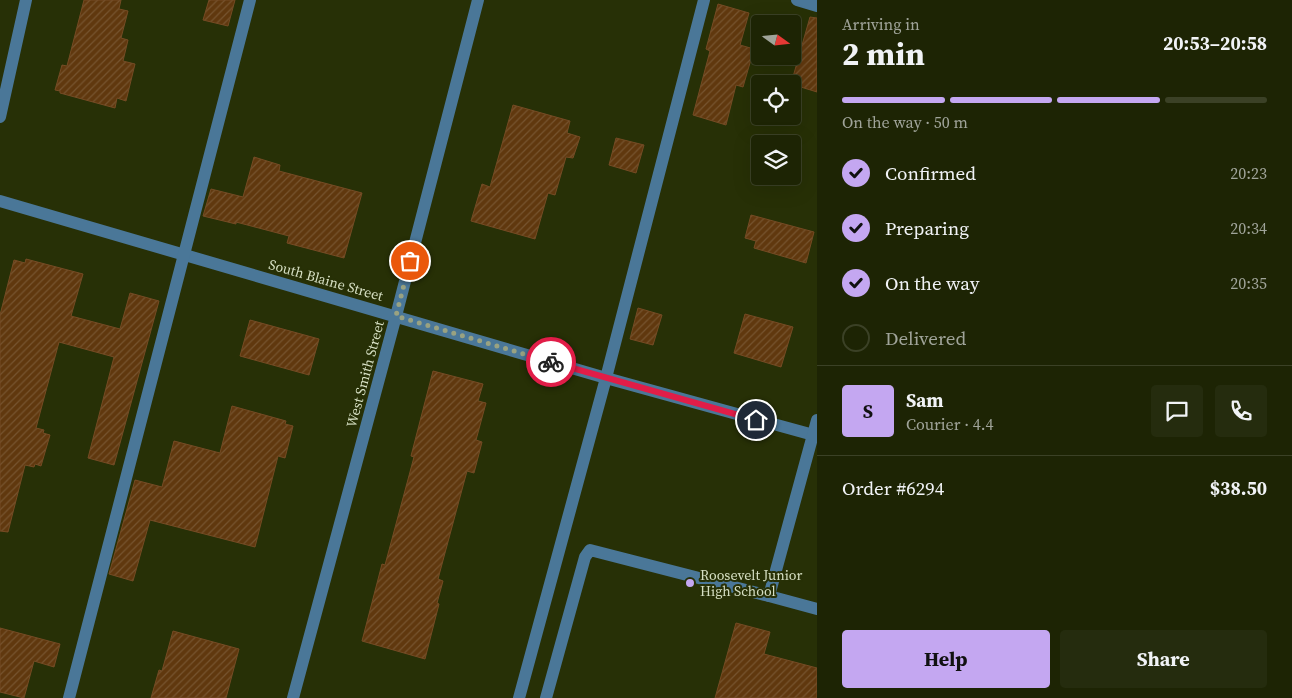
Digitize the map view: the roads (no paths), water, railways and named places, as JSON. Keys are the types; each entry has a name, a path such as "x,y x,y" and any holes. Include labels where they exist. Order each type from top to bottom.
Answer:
{"street":[{"path":"0,117 26,0"},
{"path":"69,698 250,0"},
{"name":"West Smith Street","path":"293,698 396,316 478,0"},
{"path":"520,698 606,378 704,0"},
{"path":"797,0 817,6"},
{"name":"South Blaine Street","path":"0,201 606,378 815,436"},
{"path":"769,596 815,436 817,420"},
{"path":"546,698 585,556 590,550 817,609"}],"place":[{"name":"Roosevelt Junior High School","path":"690,583"}]}
